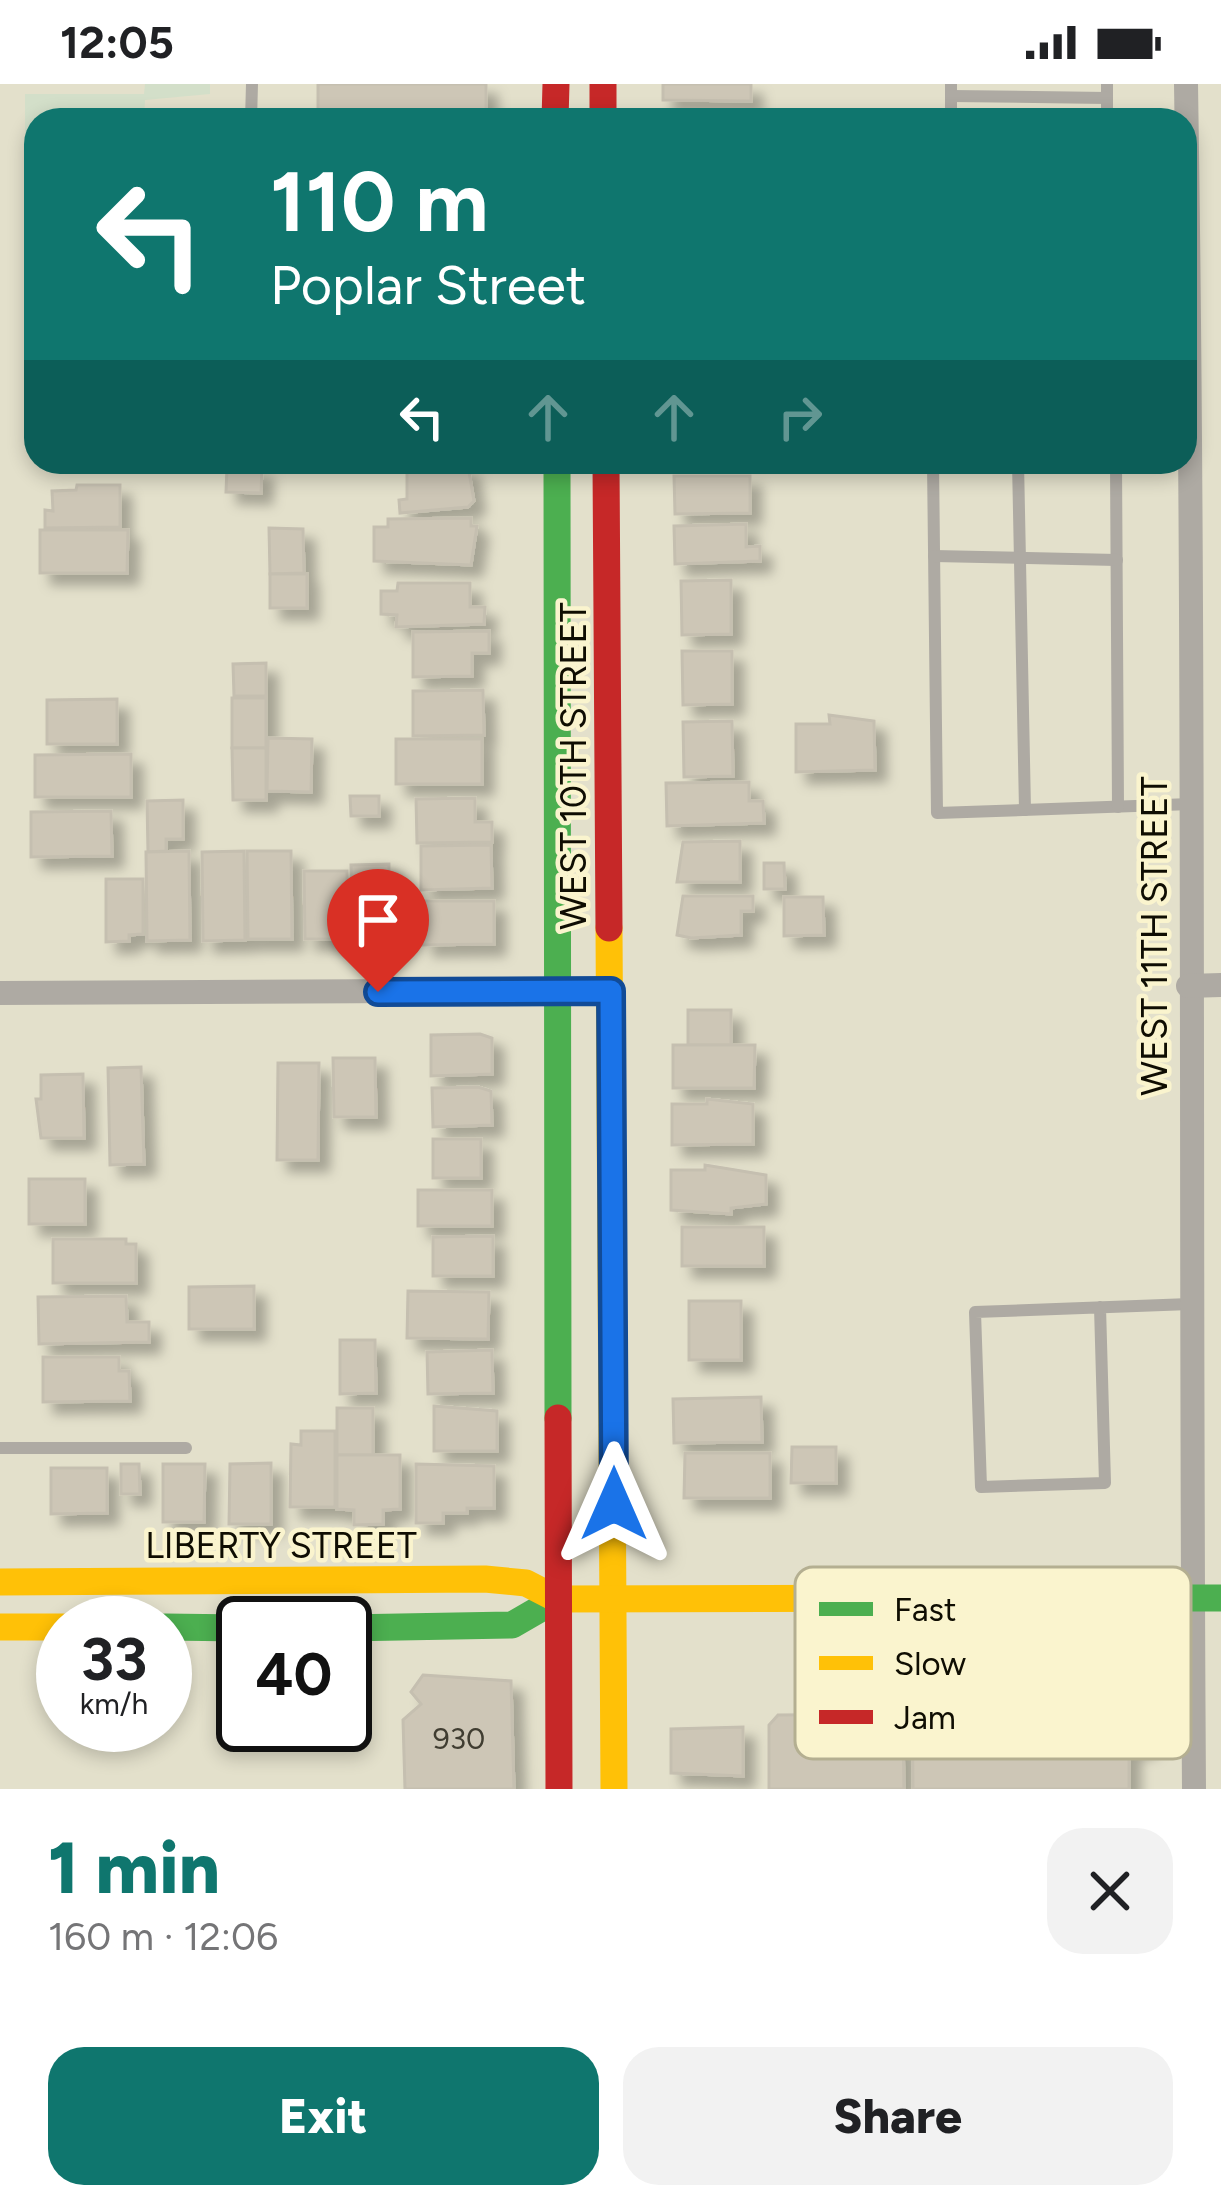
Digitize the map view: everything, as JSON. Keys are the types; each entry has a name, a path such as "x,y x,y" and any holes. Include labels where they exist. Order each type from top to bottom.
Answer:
{"street":[{"name":"WEST 10TH STREET","path":"556,474 559,1789"},
{"name":"WEST 10TH STREET","path":"606,474 614,1789"},
{"name":"WEST 11TH STREET","path":"1188,474 1190,1304 1207,1598 1194,1789"},
{"path":"1188,986 1221,985"},
{"path":"0,993 611,991"},
{"name":"LIBERTY STREET","path":"0,1582 485,1579 526,1582 557,1599"},
{"name":"LIBERTY STREET","path":"372,1628 512,1625 557,1599 795,1598"},
{"path":"0,1627 36,1627"}],"lane":[{"path":"951,90 1107,91"},
{"path":"933,474 937,812 1191,804"},
{"path":"1018,474 1025,810"},
{"path":"1116,474 1118,807"},
{"path":"934,556 1117,560"},
{"path":"1100,1307 1105,1483 981,1487 975,1312 1100,1307 1190,1304"},
{"path":"0,1448 186,1448"}],"green space":[{"path":"145,84 210,84 210,94 145,100 145,108 25,108 25,94 144,94"}],"building":[{"path":"318,84 486,84 486,108 318,108"},
{"path":"663,84 751,84 751,101 663,100"},
{"path":"227,474 262,474 261,493 226,492"},
{"path":"407,474 469,474 474,501 468,507 400,513 399,500 407,499"},
{"path":"674,476 750,476 750,513 675,514"},
{"path":"77,485 120,485 120,527 45,528 45,510 53,511 52,491 76,490"},
{"path":"471,518 471,526 477,526 471,565 374,561 374,527 388,527 388,519"},
{"path":"746,524 746,547 760,546 760,561 675,564 674,526"},
{"path":"269,528 303,529 304,573 270,574"},
{"path":"40,530 128,530 127,573 40,573"},
{"path":"270,574 307,574 307,608 270,608"},
{"path":"731,580 731,634 682,635 681,581"},
{"path":"398,583 470,583 470,607 485,607 484,624 396,627 397,615 381,614 381,591 397,591"},
{"path":"489,631 489,653 472,653 472,676 413,677 413,632"},
{"path":"682,651 732,651 732,704 683,705"},
{"path":"266,663 266,696 234,696 233,664"},
{"path":"483,690 484,735 413,736 413,691"},
{"path":"232,698 266,698 266,748 232,748"},
{"path":"117,699 117,744 47,744 47,700"},
{"path":"829,715 874,721 875,770 796,772 796,724 830,724"},
{"path":"732,721 733,776 684,777 683,722"},
{"path":"268,738 312,739 311,792 267,791"},
{"path":"396,739 482,739 482,784 396,784"},
{"path":"232,748 266,748 266,800 233,800"},
{"path":"131,754 131,797 35,797 35,755"},
{"path":"749,782 749,801 763,801 764,823 667,826 666,783"},
{"path":"350,796 379,796 379,816 351,816"},
{"path":"475,798 475,822 492,822 492,842 417,843 416,799"},
{"path":"183,800 183,839 166,839 166,851 148,852 147,801"},
{"path":"111,811 112,856 31,857 31,812"},
{"path":"740,841 740,882 677,882 683,842"},
{"path":"491,845 492,888 421,890 421,846"},
{"path":"189,851 190,940 147,941 146,852"},
{"path":"244,851 245,940 203,941 202,852"},
{"path":"247,851 291,851 292,939 248,939"},
{"path":"764,863 784,863 785,889 764,889"},
{"path":"389,864 390,940 352,941 351,865"},
{"path":"304,871 347,871 348,939 305,939"},
{"path":"106,879 143,879 143,934 129,935 129,941 106,942"},
{"path":"683,896 753,896 753,911 741,911 741,935 677,935"},
{"path":"784,897 823,897 824,935 784,936"},
{"path":"422,901 494,901 494,944 422,945"},
{"path":"688,1010 731,1010 731,1045 688,1045"},
{"path":"431,1035 492,1038 492,1074 431,1076"},
{"path":"673,1045 755,1045 754,1088 673,1088"},
{"path":"333,1058 375,1058 376,1117 334,1117"},
{"path":"278,1063 319,1063 318,1160 277,1160"},
{"path":"141,1067 144,1164 110,1165 108,1068"},
{"path":"83,1074 84,1138 41,1138 36,1099 41,1099 41,1075"},
{"path":"432,1088 491,1091 492,1125 433,1127"},
{"path":"707,1099 753,1104 753,1144 672,1145 672,1104 707,1104"},
{"path":"433,1139 481,1139 481,1178 433,1178"},
{"path":"705,1165 766,1175 766,1204 731,1208 731,1214 671,1210 671,1170 705,1170"},
{"path":"29,1179 85,1179 85,1224 29,1224"},
{"path":"418,1190 492,1190 492,1226 418,1226"},
{"path":"682,1227 764,1227 764,1266 682,1266"},
{"path":"493,1236 493,1276 433,1276 433,1237"},
{"path":"53,1239 126,1239 126,1244 136,1244 136,1283 53,1283"},
{"path":"254,1286 254,1329 189,1329 189,1287"},
{"path":"408,1291 489,1292 488,1339 407,1338"},
{"path":"126,1296 127,1322 149,1322 149,1342 39,1344 38,1297"},
{"path":"689,1301 741,1301 741,1360 689,1360"},
{"path":"340,1340 375,1340 376,1393 340,1394"},
{"path":"492,1350 493,1393 428,1394 427,1352"},
{"path":"43,1357 119,1357 119,1371 129,1371 130,1401 43,1402"},
{"path":"761,1397 762,1442 674,1443 673,1399"},
{"path":"434,1406 497,1411 497,1451 434,1451"},
{"path":"337,1408 373,1408 373,1455 337,1455"},
{"path":"301,1431 335,1431 335,1507 290,1507 291,1444 301,1445"},
{"path":"792,1447 836,1447 836,1483 791,1483"},
{"path":"685,1453 770,1453 770,1498 684,1498"},
{"path":"337,1455 400,1455 400,1509 383,1510 383,1524 354,1525 354,1510 337,1509"},
{"path":"271,1463 271,1524 229,1524 230,1464"},
{"path":"121,1464 139,1464 140,1494 121,1494"},
{"path":"163,1464 205,1464 204,1522 163,1522"},
{"path":"416,1464 494,1466 494,1508 443,1513 443,1523 416,1523"},
{"path":"51,1468 107,1468 107,1513 51,1514"},
{"path":"423,1675 511,1681 514,1789 405,1789 403,1720 421,1704 411,1692"},
{"path":"778,1715 795,1715 795,1759 904,1759 904,1789 769,1789 769,1725"},
{"path":"743,1727 743,1776 671,1773 671,1729"},
{"path":"913,1759 1129,1759 1129,1789 913,1789"}],"traffic: fast":[{"path":"557,474 558,1418"},
{"path":"1191,1598 1221,1598"},
{"path":"372,1628 512,1625 557,1599"},
{"path":"192,1627 216,1628"}],"traffic: slow":[{"path":"609,928 614,1789"},
{"path":"0,1582 485,1579 526,1583 557,1599 795,1598"},
{"path":"0,1627 36,1627"}],"traffic: jam":[{"path":"555,108 556,84"},
{"path":"603,84 603,108"},
{"path":"606,474 609,928"},
{"path":"558,1418 559,1789"}],"route":[{"path":"378,992 611,991 614,1504"}]}
